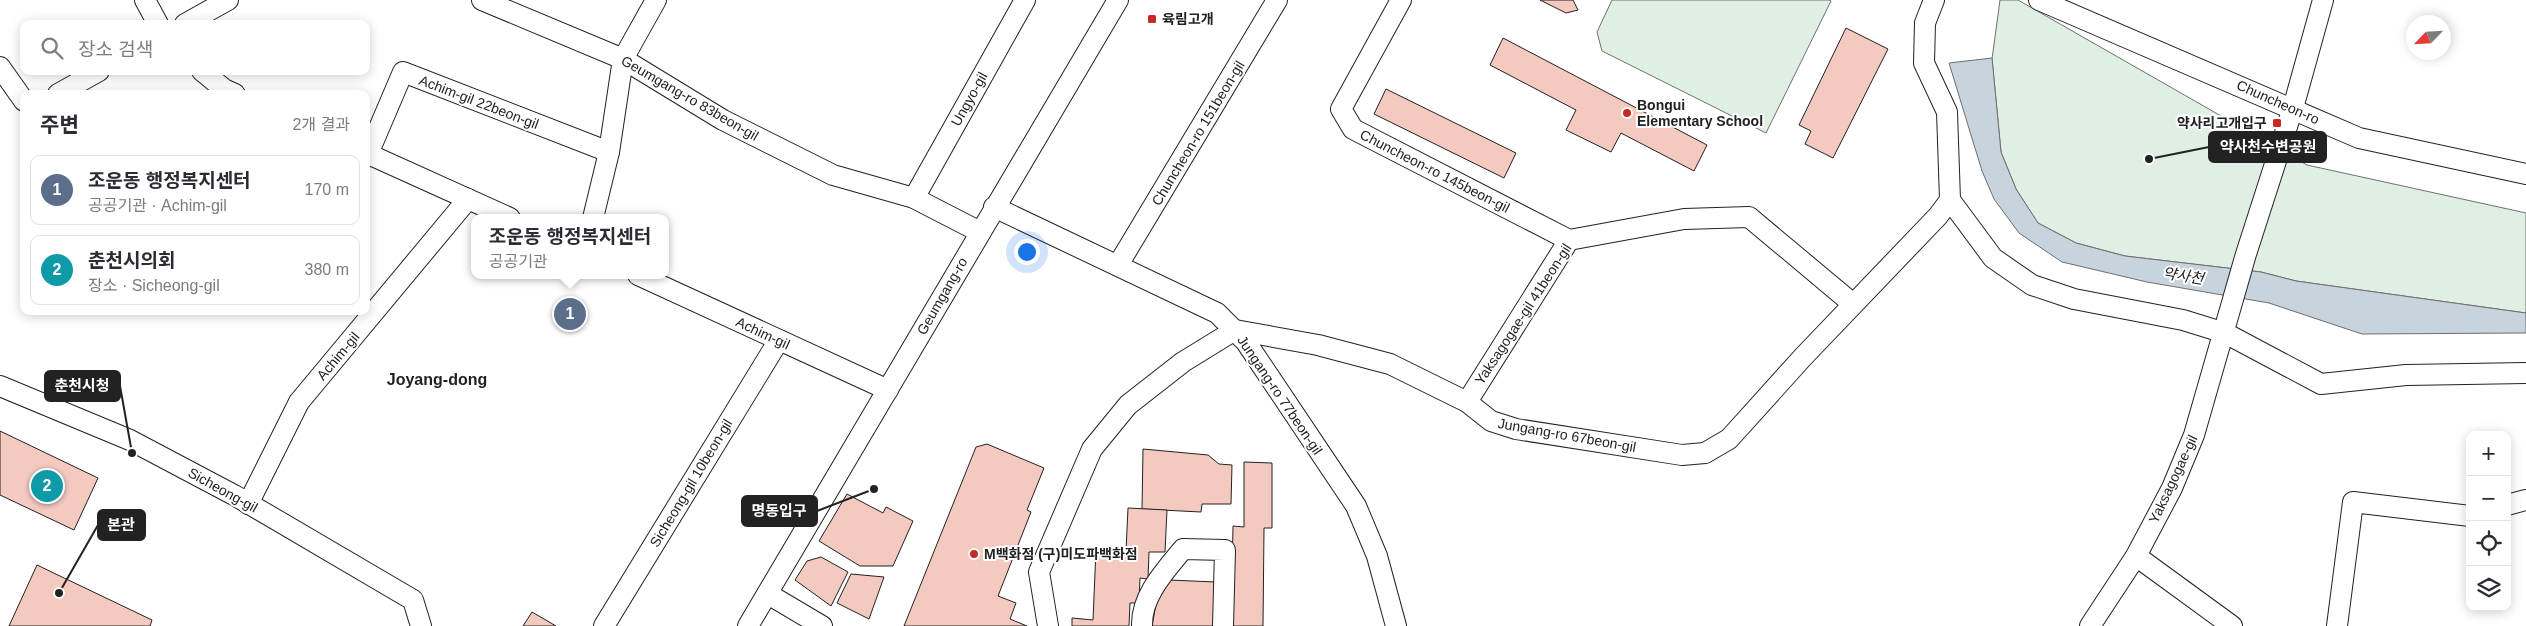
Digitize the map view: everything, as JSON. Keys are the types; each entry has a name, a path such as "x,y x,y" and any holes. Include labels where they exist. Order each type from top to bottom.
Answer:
{"street":[{"path":"145,0 156,20"},
{"path":"192,20 228,0"},
{"name":"Geumgang-ro 83beon-gil","path":"482,0 623,58 723,120 833,175 914,198 980,232"},
{"path":"594,214 609,152 623,58 656,0"},
{"name":"Ungyo-gil","path":"914,198 1025,0"},
{"name":"Geumgang-ro","path":"748,626 1118,0"},
{"name":"Chuncheon-ro 151beon-gil","path":"1118,265 1277,0"},
{"name":"Chuncheon-ro 145beon-gil","path":"1401,0 1341,109 1353,129 1569,240"},
{"path":"1934,0 1925,23 1924,63 1947,112 1950,200 1993,258 2032,285 2074,299 2183,320 2227,326 2321,384 2406,375 2526,373"},
{"name":"Chuncheon-ro","path":"2039,0 2359,138 2526,174"},
{"name":"Yaksagogae-gil","path":"2090,626 2136,556 2172,488 2194,435 2227,326 2246,254 2293,108 2323,0"},
{"path":"0,67 20,95"},
{"name":"Achim-gil 22beon-gil","path":"370,146 403,72 609,152"},
{"path":"65,90 92,75"},
{"path":"207,75 226,90"},
{"path":"370,154 501,214"},
{"name":"Achim-gil","path":"248,504 300,402 468,199"},
{"name":"Jungang-ro 67beon-gil","path":"1235,330 1318,345 1390,364 1467,402 1490,421 1516,429 1682,455 1705,453 1729,439 1938,216 1950,200"},
{"name":"Jungang-ro 77beon-gil","path":"994,207 1217,313 1235,330 1246,342 1356,506 1377,556 1396,626"},
{"name":"Yaksagogae-gil 41beon-gil","path":"1467,402 1569,240 1684,219 1749,217 1854,304"},
{"name":"Achim-gil","path":"647,279 888,390"},
{"path":"1048,626 1039,572 1092,449 1128,405 1183,362 1235,330"},
{"name":"Sicheong-gil 10beon-gil","path":"604,626 779,340"},
{"name":"Sicheong-gil","path":"0,386 130,440 248,504 413,600 421,626"},
{"path":"2511,504 2526,500"},
{"path":"2337,626 2353,502 2466,516"},
{"path":"1142,626 1141,616 1155,582 1183,549 1225,550 1223,626"},
{"path":"2136,556 2232,626"},
{"path":"768,594 822,626"}],"green space":[{"path":"1612,0 1831,1 1766,133 1602,51 1597,32"},
{"path":"2000,0 2018,0 2307,165 2526,213 2526,313 2296,281 2261,272 2125,256 2076,243 2038,223 2016,189 2001,152 1992,59"}],"water":[{"name":"약사천","path":"1992,58 2001,152 2016,189 2038,223 2076,243 2125,256 2261,272 2296,281 2526,313 2526,333 2362,334 2269,303 2147,282 2062,262 2019,233 1994,199 1982,171 1949,63"}],"building":[{"path":"1540,0 1573,0 1578,10 1566,13"},
{"path":"1846,28 1888,49 1833,158 1805,144 1811,131 1799,125"},
{"path":"1503,38 1707,145 1694,171 1621,133 1611,152 1566,130 1576,110 1490,65"},
{"path":"1386,89 1516,153 1504,178 1374,114"},
{"path":"0,431 98,478 74,530 0,495"},
{"name":"M백화점 (구)미도파백화점","path":"987,444 1044,468 1027,510 1031,512 998,596 1016,603 1010,619 1027,626 904,626 976,447"},
{"path":"1143,449 1208,455 1219,464 1232,465 1231,504 1202,504 1201,512 1142,509"},
{"path":"1244,462 1272,463 1272,528 1264,528 1263,626 1231,626 1233,526 1244,527"},
{"path":"847,494 883,513 886,507 913,521 893,566 860,566 819,541"},
{"path":"1128,508 1167,510 1165,552 1149,552 1148,579 1140,578 1139,603 1130,603 1129,626 1072,626 1072,618 1093,620 1096,549 1126,551"},
{"path":"821,557 848,572 831,606 795,580 807,561"},
{"path":"37,565 152,620 150,626 9,626"},
{"path":"851,574 884,577 869,619 837,603"},
{"path":"1169,580 1216,582 1215,626 1152,626 1156,604"},
{"path":"532,612 556,626 523,626"}],"place":[{"name":"육림고개","path":"1152,19"},
{"name":"Bongui Elementary School","path":"1627,113"},
{"name":"약사리고개입구","path":"2277,123"},
{"name":"약사천수변공원","path":"2149,159"},
{"name":"조운동 행정복지센터","path":"570,314"},
{"name":"춘천시청","path":"132,453"},
{"name":"춘천시의회","path":"47,486"},
{"name":"명동입구","path":"874,489"},
{"name":"M백화점 (구)미도파백화점","path":"974,554"},
{"name":"본관","path":"59,593"}],"district":[{"name":"Joyang-dong","path":"437,379"}]}
